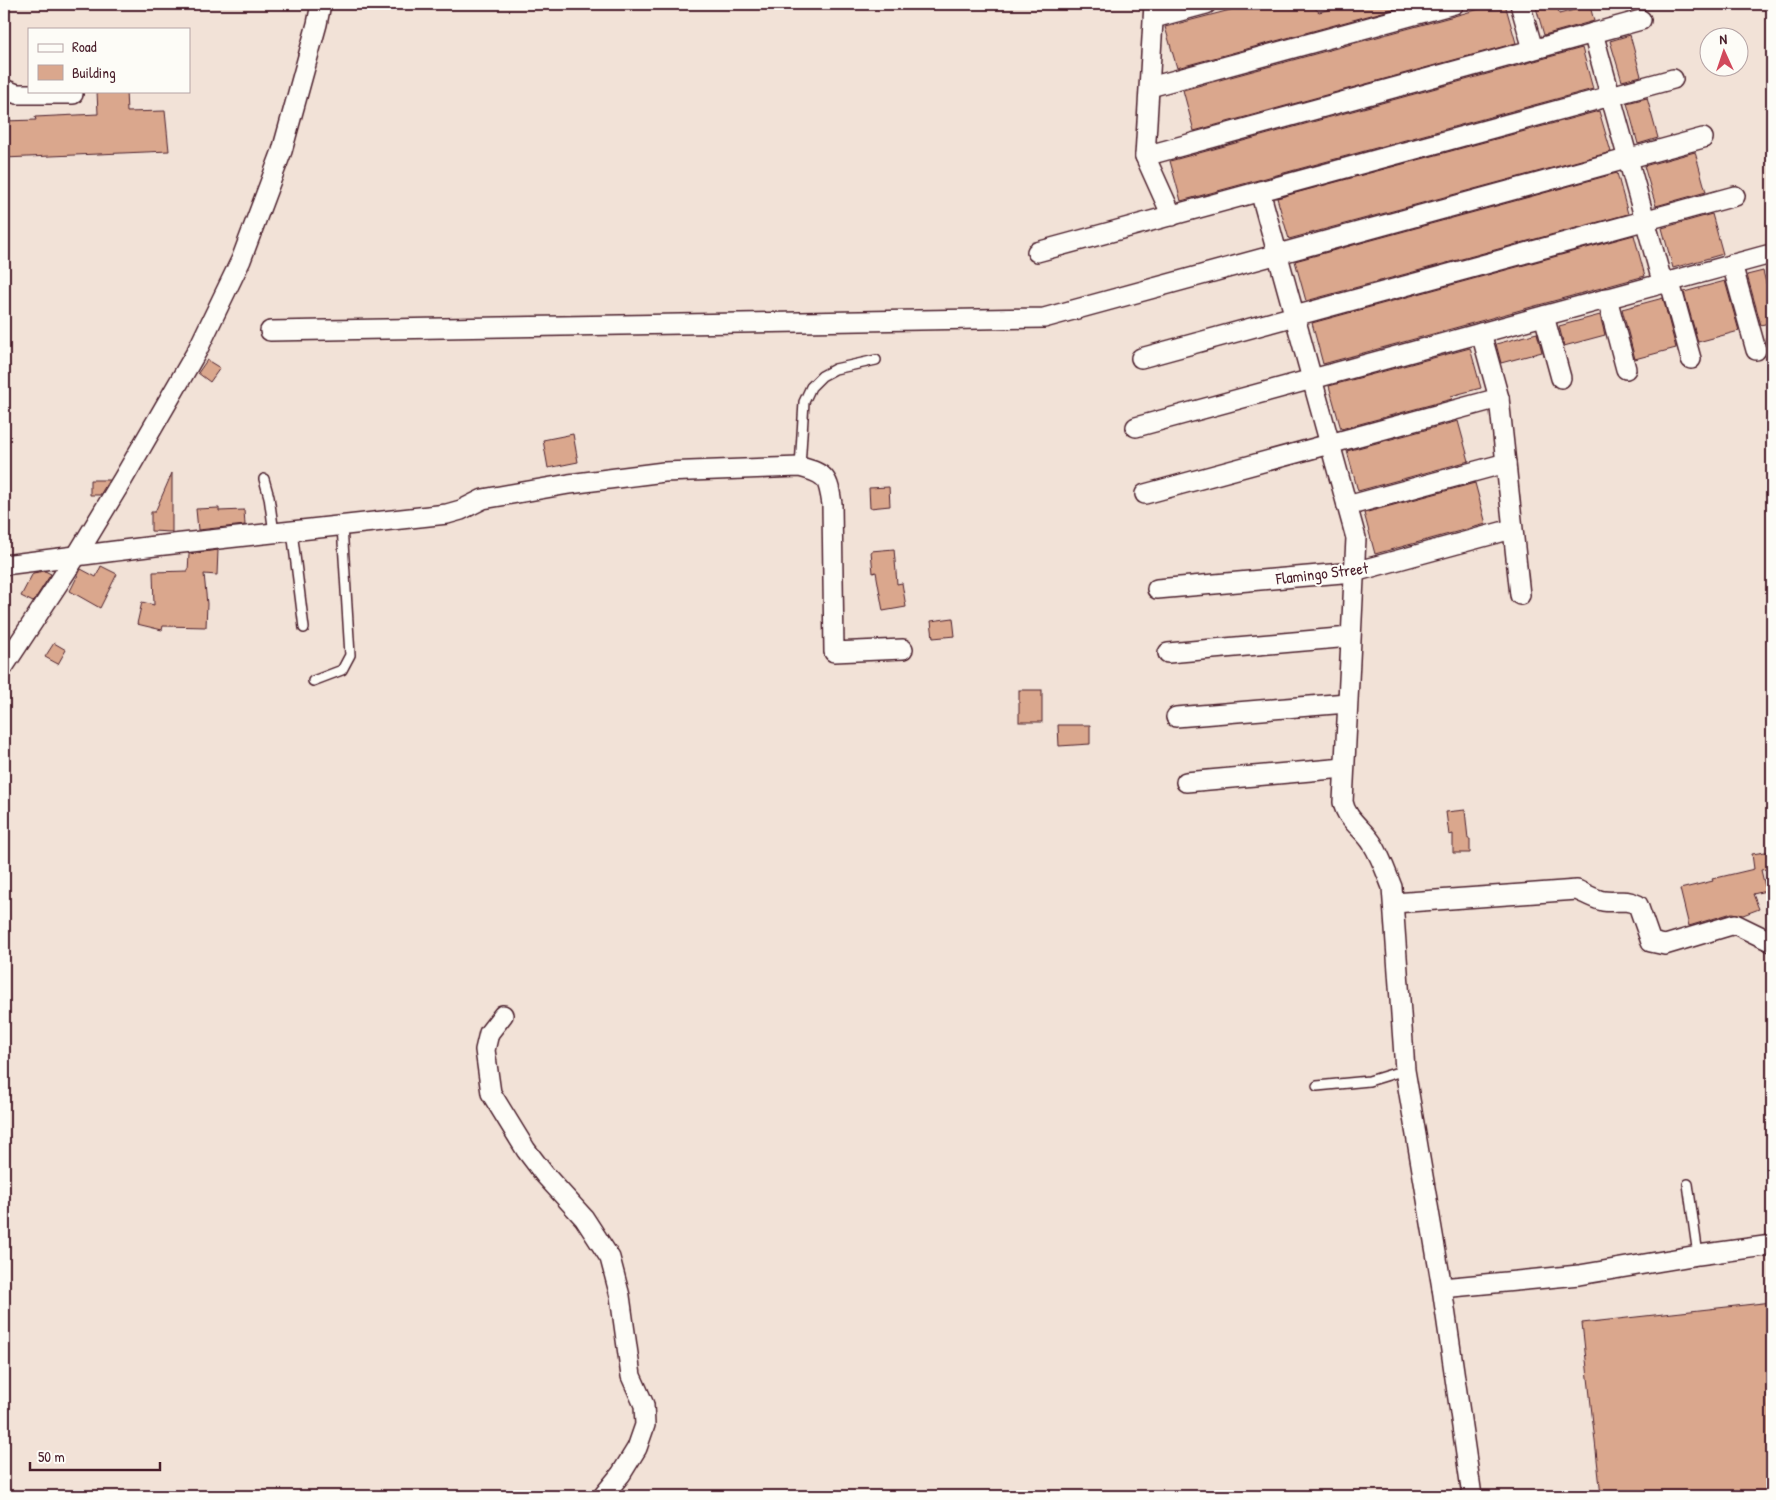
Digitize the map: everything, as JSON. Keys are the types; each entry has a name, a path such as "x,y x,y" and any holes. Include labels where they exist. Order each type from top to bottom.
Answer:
{"street":[{"path":"4,666 124,479 197,350 241,260 282,152 317,24 320,4"},
{"path":"1172,216 1145,156 1154,11 1206,4"},
{"path":"1150,87 1454,4"},
{"path":"1520,4 1533,50"},
{"path":"1145,156 1641,20"},
{"path":"1593,33 1660,274 1672,290 1691,359"},
{"path":"1037,252 1673,79"},
{"path":"4,89 17,94 73,94"},
{"path":"270,331 1044,318 1703,138"},
{"path":"1260,191 1356,538 1342,797 1348,814 1372,842 1382,860 1392,887 1405,1070 1442,1288 1472,1496"},
{"path":"1141,358 1735,196"},
{"path":"1136,427 1767,255"},
{"path":"1732,264 1756,350"},
{"path":"1606,298 1626,369"},
{"path":"1544,316 1561,378"},
{"path":"1481,333 1499,398 1520,595"},
{"path":"1146,494 1499,398"},
{"path":"1347,506 1506,463"},
{"path":"4,565 77,555 447,514 461,510 483,499 569,484 664,472 800,467 817,471 829,483 832,504 834,652 903,649"},
{"name":"Flamingo Street","path":"1158,589 1354,572 1512,529"},
{"path":"1168,653 1350,637"},
{"path":"1176,717 1347,703"},
{"path":"1186,782 1344,768"},
{"path":"1394,903 1577,890 1600,900 1614,902 1628,900 1638,905 1651,942 1665,945 1735,924 1772,942"},
{"path":"502,1015 488,1033 486,1050 491,1093 526,1150 545,1175 584,1218 610,1258 620,1296 631,1376 644,1405 645,1425 637,1448 621,1474 603,1496"},
{"path":"1442,1288 1580,1275 1772,1245"}],"lane":[{"path":"800,467 804,402 811,387 822,376 835,370 876,360"},
{"path":"264,479 269,498 283,532 304,628"},
{"path":"314,681 342,670 350,655 342,526"},
{"path":"1317,1086 1369,1081 1405,1070"},
{"path":"1688,1184 1698,1256"}],"building":[{"path":"1253,4 1310,4 1319,12 1350,4 1408,5 1177,68 1165,27"},
{"path":"1498,4 1505,4 1516,43 1194,131 1183,90"},
{"path":"1535,4 1557,4 1559,14 1590,6 1594,21 1544,35"},
{"path":"1630,35 1641,76 1622,81 1610,41"},
{"path":"1582,48 1593,89 1181,201 1170,161"},
{"path":"97,92 126,92 127,112 165,111 169,151 4,158 4,121 36,120 35,117 98,114"},
{"path":"1647,98 1658,138 1638,144 1627,103"},
{"path":"1599,111 1611,152 1289,239 1277,198"},
{"path":"1695,152 1706,192 1656,206 1644,166"},
{"path":"1617,173 1628,214 1306,301 1295,261"},
{"path":"1712,214 1723,254 1673,268 1662,228"},
{"path":"1634,235 1645,276 1323,364 1312,323"},
{"path":"1763,271 1772,306 1772,322 1761,325 1747,275"},
{"path":"1725,281 1739,331 1698,342 1684,292"},
{"path":"1663,298 1676,348 1635,359 1622,309"},
{"path":"1600,315 1605,335 1564,346 1559,326"},
{"path":"1537,333 1542,352 1501,363 1496,344"},
{"path":"1470,348 1481,388 1451,396 1452,399 1341,429 1329,386"},
{"path":"207,360 220,368 210,382 198,373"},
{"path":"1458,421 1469,461 1358,491 1347,451"},
{"path":"573,434 578,462 548,468 543,440"},
{"path":"172,473 172,532 151,531 151,512 155,512"},
{"path":"90,480 109,480 100,495 90,495"},
{"path":"1475,483 1486,524 1375,554 1364,513"},
{"path":"889,487 890,506 870,508 869,488"},
{"path":"219,508 219,511 244,510 245,525 198,530 196,509"},
{"path":"894,549 897,584 902,583 906,607 883,611 876,572 873,573 871,551"},
{"path":"218,550 217,575 204,574 207,604 206,627 163,626 162,630 137,624 142,602 154,605 153,572 188,571 189,554"},
{"path":"101,566 117,574 100,608 70,591 81,569 96,577"},
{"path":"45,571 51,574 33,602 21,596 33,573"},
{"path":"953,618 955,636 933,638 931,621"},
{"path":"54,643 66,650 58,664 45,657"},
{"path":"1019,690 1042,690 1042,722 1019,722"},
{"path":"1058,725 1090,725 1090,744 1059,746"},
{"path":"1465,810 1468,839 1470,839 1470,853 1453,853 1453,834 1449,835 1446,812"},
{"path":"1772,851 1772,868 1761,870 1766,891 1753,894 1759,909 1743,915 1732,913 1689,926 1680,889 1754,869 1752,854"},
{"path":"1772,1302 1772,1496 1601,1496 1582,1323"}]}
